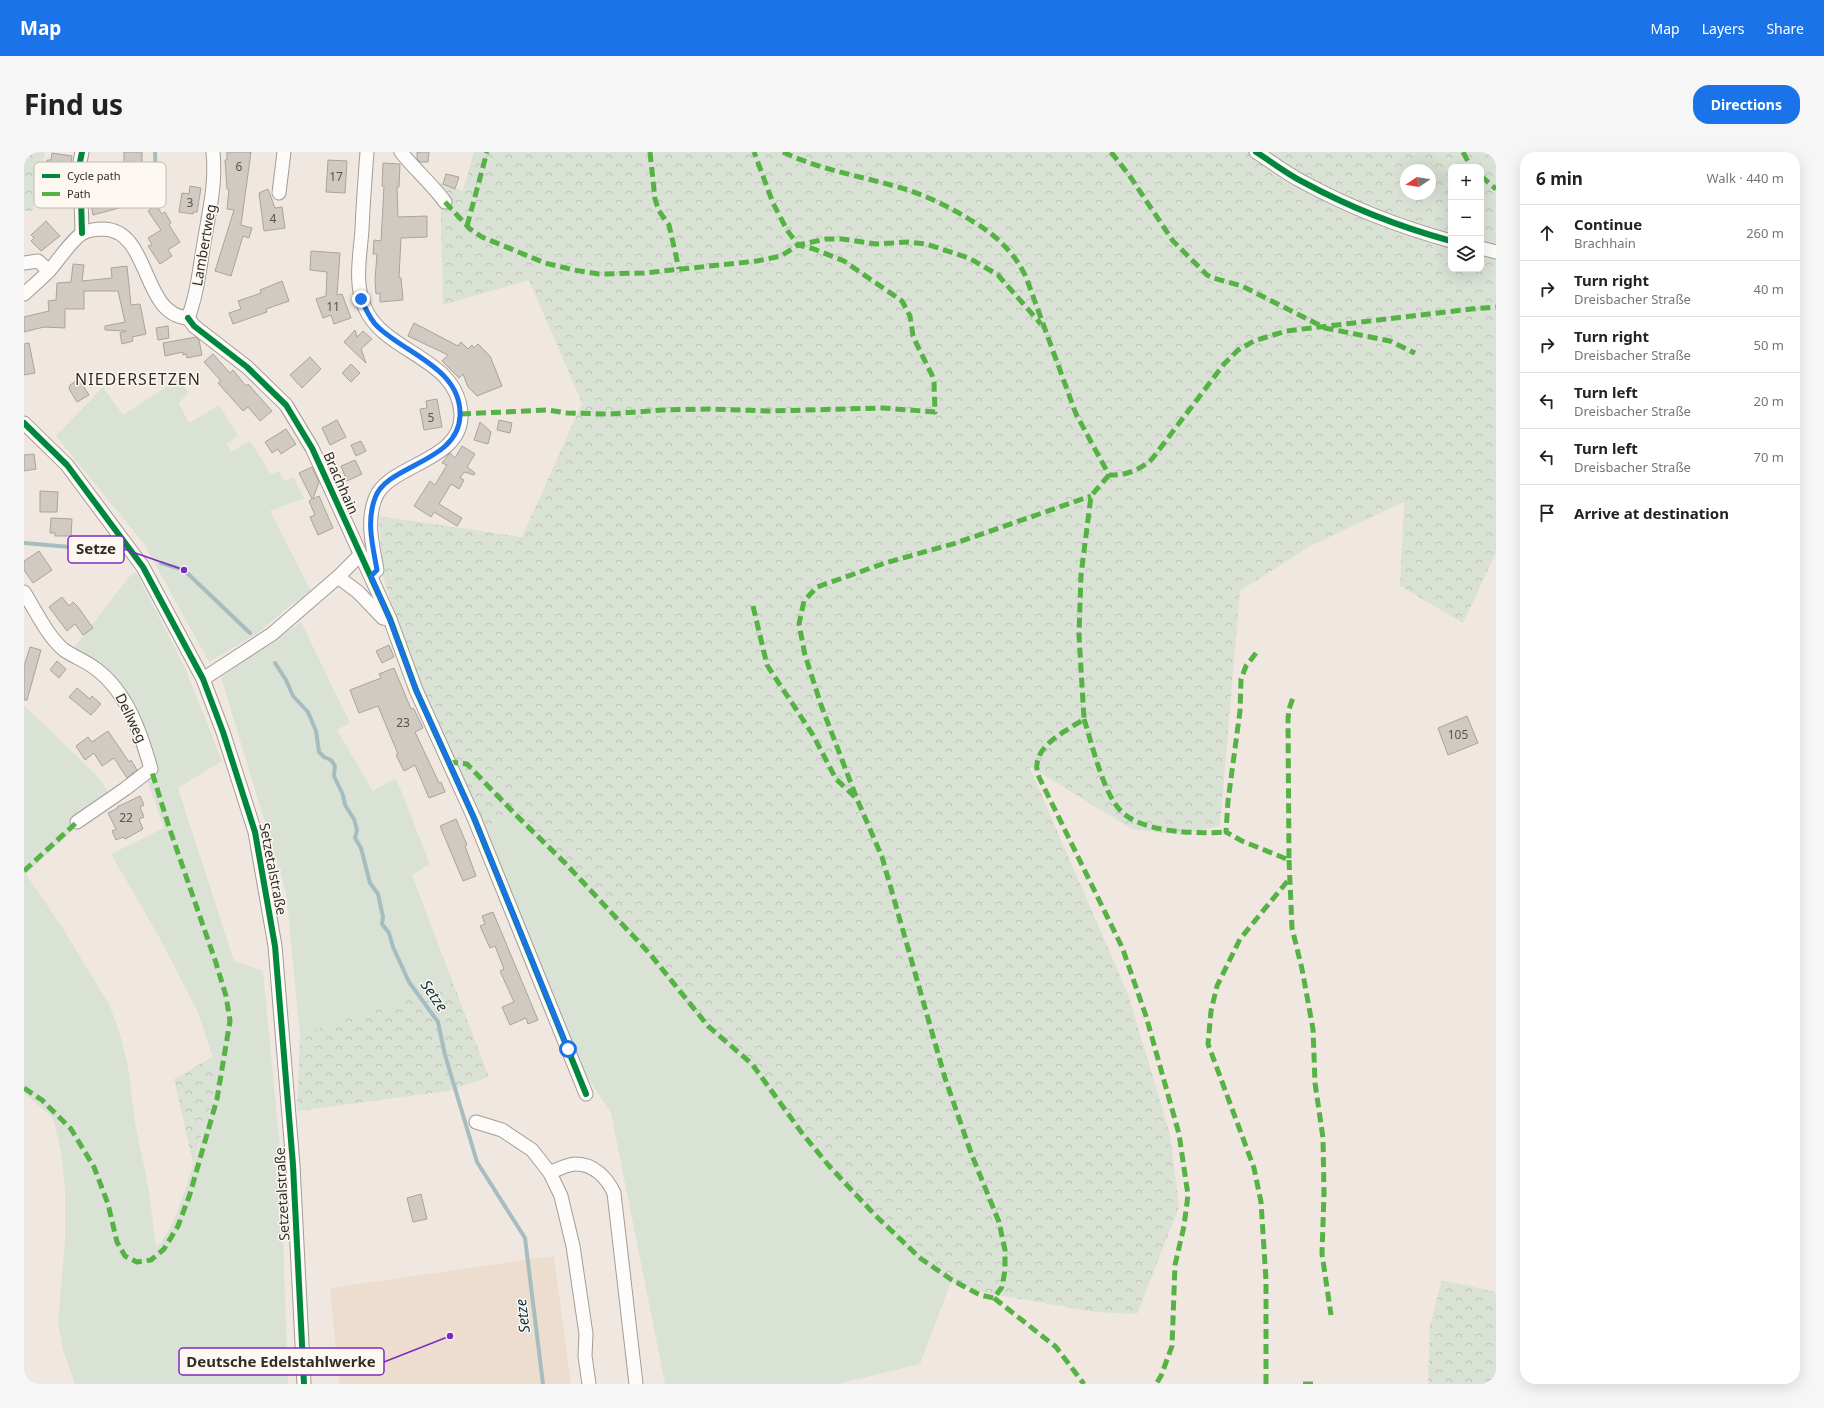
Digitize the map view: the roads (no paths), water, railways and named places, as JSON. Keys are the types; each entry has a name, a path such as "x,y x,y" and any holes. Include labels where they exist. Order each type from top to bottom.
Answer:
{"street":[{"path":"80,162 82,152"},
{"name":"Lambertweg","path":"188,318 193,307 198,284 214,185 213,152"},
{"path":"279,193 284,152"},
{"path":"367,152 358,275 361,299 366,310 377,326 387,335 428,361 454,388 459,398 461,414 460,426 454,438 445,447 391,480 380,489 375,498 370,516 371,538 377,570 371,576"},
{"path":"401,152 412,166 433,185 445,202"},
{"path":"1256,152 1302,182 1342,202 1384,219 1448,239"},
{"path":"81,208 82,233"},
{"path":"24,294 49,271 82,233 98,229 114,230 130,242 156,294 170,312 180,317 188,318"},
{"path":"1484,249 1496,252"},
{"path":"24,263 38,261 49,271"},
{"name":"Brachhain","path":"188,318 194,326 247,367 286,405 312,448 371,576 390,620 416,690 474,818 586,1094"},
{"name":"Setzetalstraße","path":"24,423 67,465 143,567 203,679 223,732 255,832 275,946 293,1165 304,1384"},
{"path":"203,679 272,634 338,577 360,555"},
{"path":"338,577 358,592 383,618 390,620"},
{"name":"Dellweg","path":"24,592 49,632 64,650 96,668 117,689 143,739 151,769 77,822"},
{"path":"476,1122 502,1130 532,1150 550,1173 561,1196 573,1246 586,1334 585,1356 589,1384"},
{"path":"550,1173 566,1166 576,1164 592,1168 609,1183 614,1193 636,1384"}],"waterway":[{"path":"155,152 155,162"},
{"name":"Setze","path":"24,543 116,551"},
{"name":"Setze","path":"161,563 184,570 250,633"},
{"name":"Setze","path":"275,663 286,680 293,696 308,712 316,731 319,752 324,757 331,760 335,766 334,776 343,795 345,805 354,819 357,830 355,838 361,848 370,883 378,894 383,917 382,924 389,933 393,947 409,982 438,1022 445,1055 477,1162 525,1238 543,1384"}],"place":[{"name":"Setze","path":"184,570"},
{"name":"Deutsche Edelstahlwerke","path":"450,1336"}],"district":[{"name":"NIEDERSETZEN","path":"138,379"}]}
